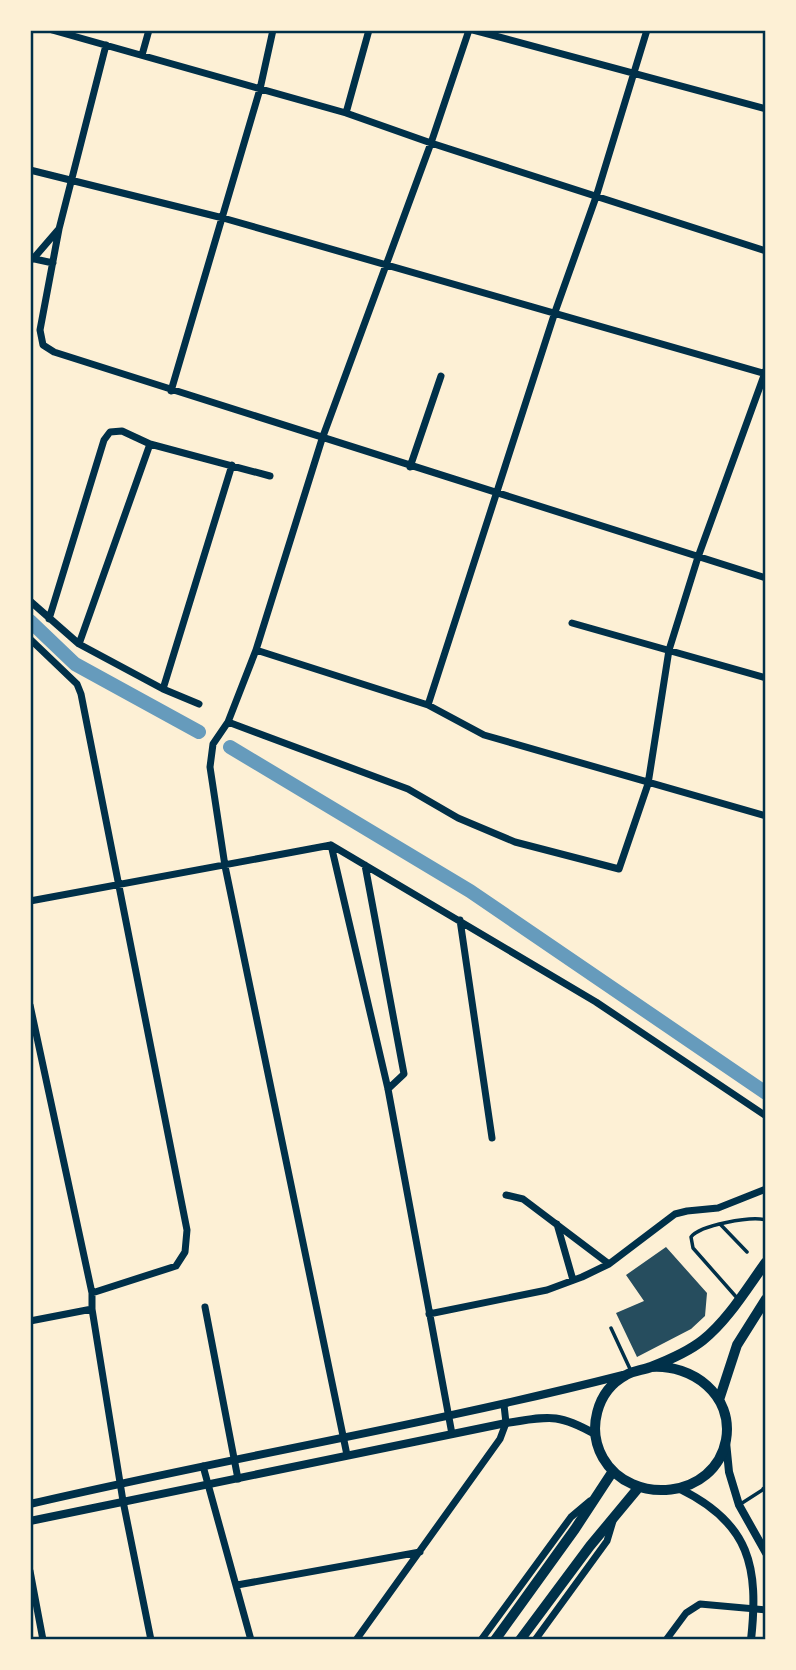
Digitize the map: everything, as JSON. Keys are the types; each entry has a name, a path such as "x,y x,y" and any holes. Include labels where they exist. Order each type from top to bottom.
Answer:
{"main road":[{"path":"651,1367 669,1367 694,1375 708,1386 719,1400 726,1419 726,1438 720,1457 710,1471 696,1482 680,1489 659,1491 639,1487 612,1471 600,1454 595,1420 605,1394 629,1374 687,1351 702,1341 718,1326 766,1262"},
{"path":"719,1400 737,1345 766,1299"},
{"path":"495,1640 575,1529 612,1471"},
{"path":"520,1640 590,1546 639,1487"}],"street":[{"path":"52,30 346,113 766,251"},
{"path":"142,55 149,30"},
{"path":"171,391 260,89 273,30"},
{"path":"346,113 369,30"},
{"path":"347,1455 225,866 210,766 213,744 228,722 256,650 321,439 471,30 766,109"},
{"path":"428,705 555,312 596,197 646,30"},
{"path":"106,45 59,229 40,330 43,345 54,352 171,391 766,578"},
{"path":"30,170 223,218 766,373 698,557 669,650 648,784 619,869 514,842 457,818 408,789 228,722"},
{"path":"31,258 59,229"},
{"path":"31,258 52,263"},
{"path":"410,467 441,376"},
{"path":"49,620 104,440 110,432 122,432 149,444 270,476"},
{"path":"79,644 149,444"},
{"path":"163,689 232,465"},
{"path":"30,601 79,644 163,689 199,704"},
{"path":"572,623 766,678"},
{"path":"30,639 79,688 187,1230 186,1252 176,1266 92,1293"},
{"path":"256,650 428,705 484,735 766,816"},
{"path":"30,901 331,845 597,1002 766,1116"},
{"path":"331,845 388,1089 452,1434"},
{"path":"365,865 404,1074 388,1089"},
{"path":"460,920 492,1138"},
{"path":"30,1005 92,1293 92,1310 123,1501 151,1640"},
{"path":"429,1314 547,1290 610,1264 675,1214 718,1208 766,1189"},
{"path":"506,1195 523,1199 610,1264"},
{"path":"556,1223 573,1280"},
{"path":"205,1307 237,1479"},
{"path":"30,1321 92,1310"},
{"path":"30,1504 343,1436 504,1405 629,1374"},
{"path":"356,1640 500,1439 506,1423 504,1405"},
{"path":"30,1521 506,1423 549,1417 567,1419 595,1434"},
{"path":"726,1438 729,1472 739,1505 762,1536 766,1553"},
{"path":"203,1466 251,1640"},
{"path":"680,1489 715,1510 734,1528 751,1567 755,1609 751,1640"},
{"path":"481,1640 571,1517 594,1499"},
{"path":"535,1640 607,1541 614,1517"},
{"path":"237,1585 421,1552"},
{"path":"30,1571 43,1640"},
{"path":"666,1640 686,1613 700,1604 766,1610"}],"lane":[{"path":"738,1299 691,1243 694,1233 748,1218 766,1220"},
{"path":"721,1225 747,1252"},
{"path":"611,1328 629,1374"},
{"path":"739,1505 765,1488"}],"building":[{"path":"666,1247 707,1293 705,1316 691,1329 637,1357 616,1313 644,1301 626,1275"}],"waterway":[{"path":"30,621 75,664 199,732"},
{"path":"230,747 470,891 766,1093"}]}
